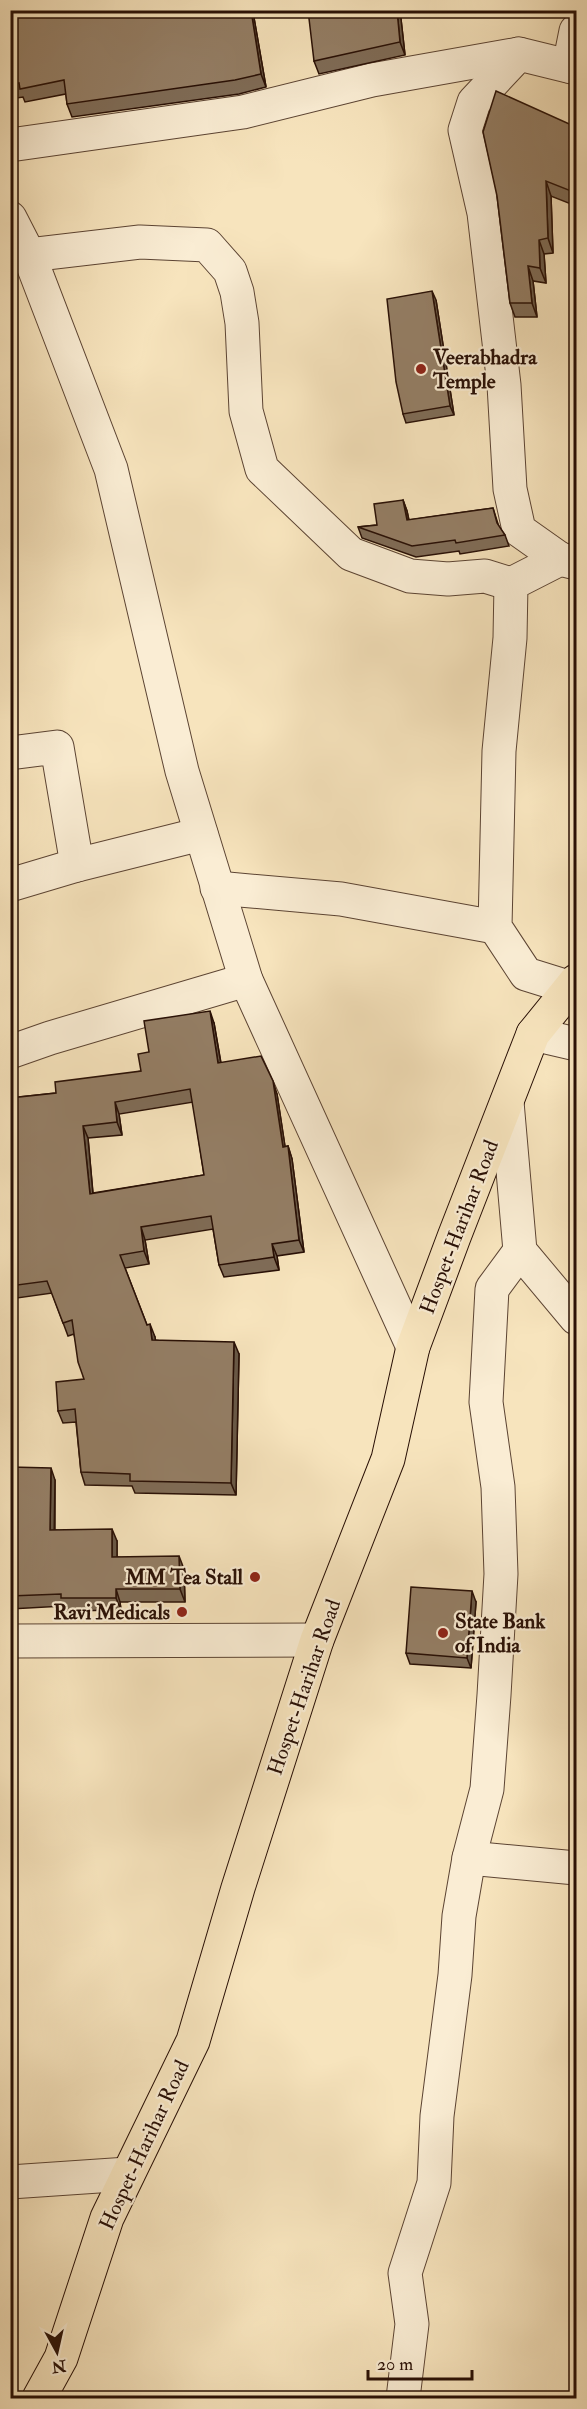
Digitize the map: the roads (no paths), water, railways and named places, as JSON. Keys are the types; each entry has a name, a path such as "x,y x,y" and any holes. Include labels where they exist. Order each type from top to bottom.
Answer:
{"main road":[{"name":"Hospet-Harihar Road","path":"39,2398 62,2358 107,2218 193,2041 238,1888 317,1640 388,1459 413,1347 533,1034 574,985"}],"street":[{"path":"10,145 243,112 372,80 519,54 573,67 576,31"},
{"path":"519,54 474,102 465,130 484,213 504,385 510,489 519,530 568,561"},
{"path":"10,218 29,255 111,469 182,771 246,980 413,1347"},
{"path":"29,255 140,242 207,245 230,271 237,292 242,323 246,411 262,470 351,554 410,576 448,579 485,576 511,584 568,561"},
{"path":"511,584 510,638 499,751 495,927 526,974 574,985"},
{"path":"10,753 57,747 76,865"},
{"path":"10,885 76,865 201,834"},
{"path":"217,888 341,899 495,927"},
{"path":"10,1052 246,980"},
{"path":"533,1034 576,1044"},
{"path":"507,1102 520,1251 576,1318"},
{"path":"404,2398 412,2324 405,2273 434,2183 438,2106 455,1976 459,1916 469,1858 487,1789 501,1574 498,1487 486,1401 492,1289 520,1251"},
{"path":"10,1641 317,1640"},
{"path":"469,1858 576,1868"},
{"path":"10,2182 128,2175"}],"place":[{"name":"Veerabhadra Temple","path":"421,369"},
{"name":"MM Tea Stall","path":"255,1577"},
{"name":"Ravi Medicals","path":"182,1612"},
{"name":"State Bank of India","path":"443,1633"}]}
